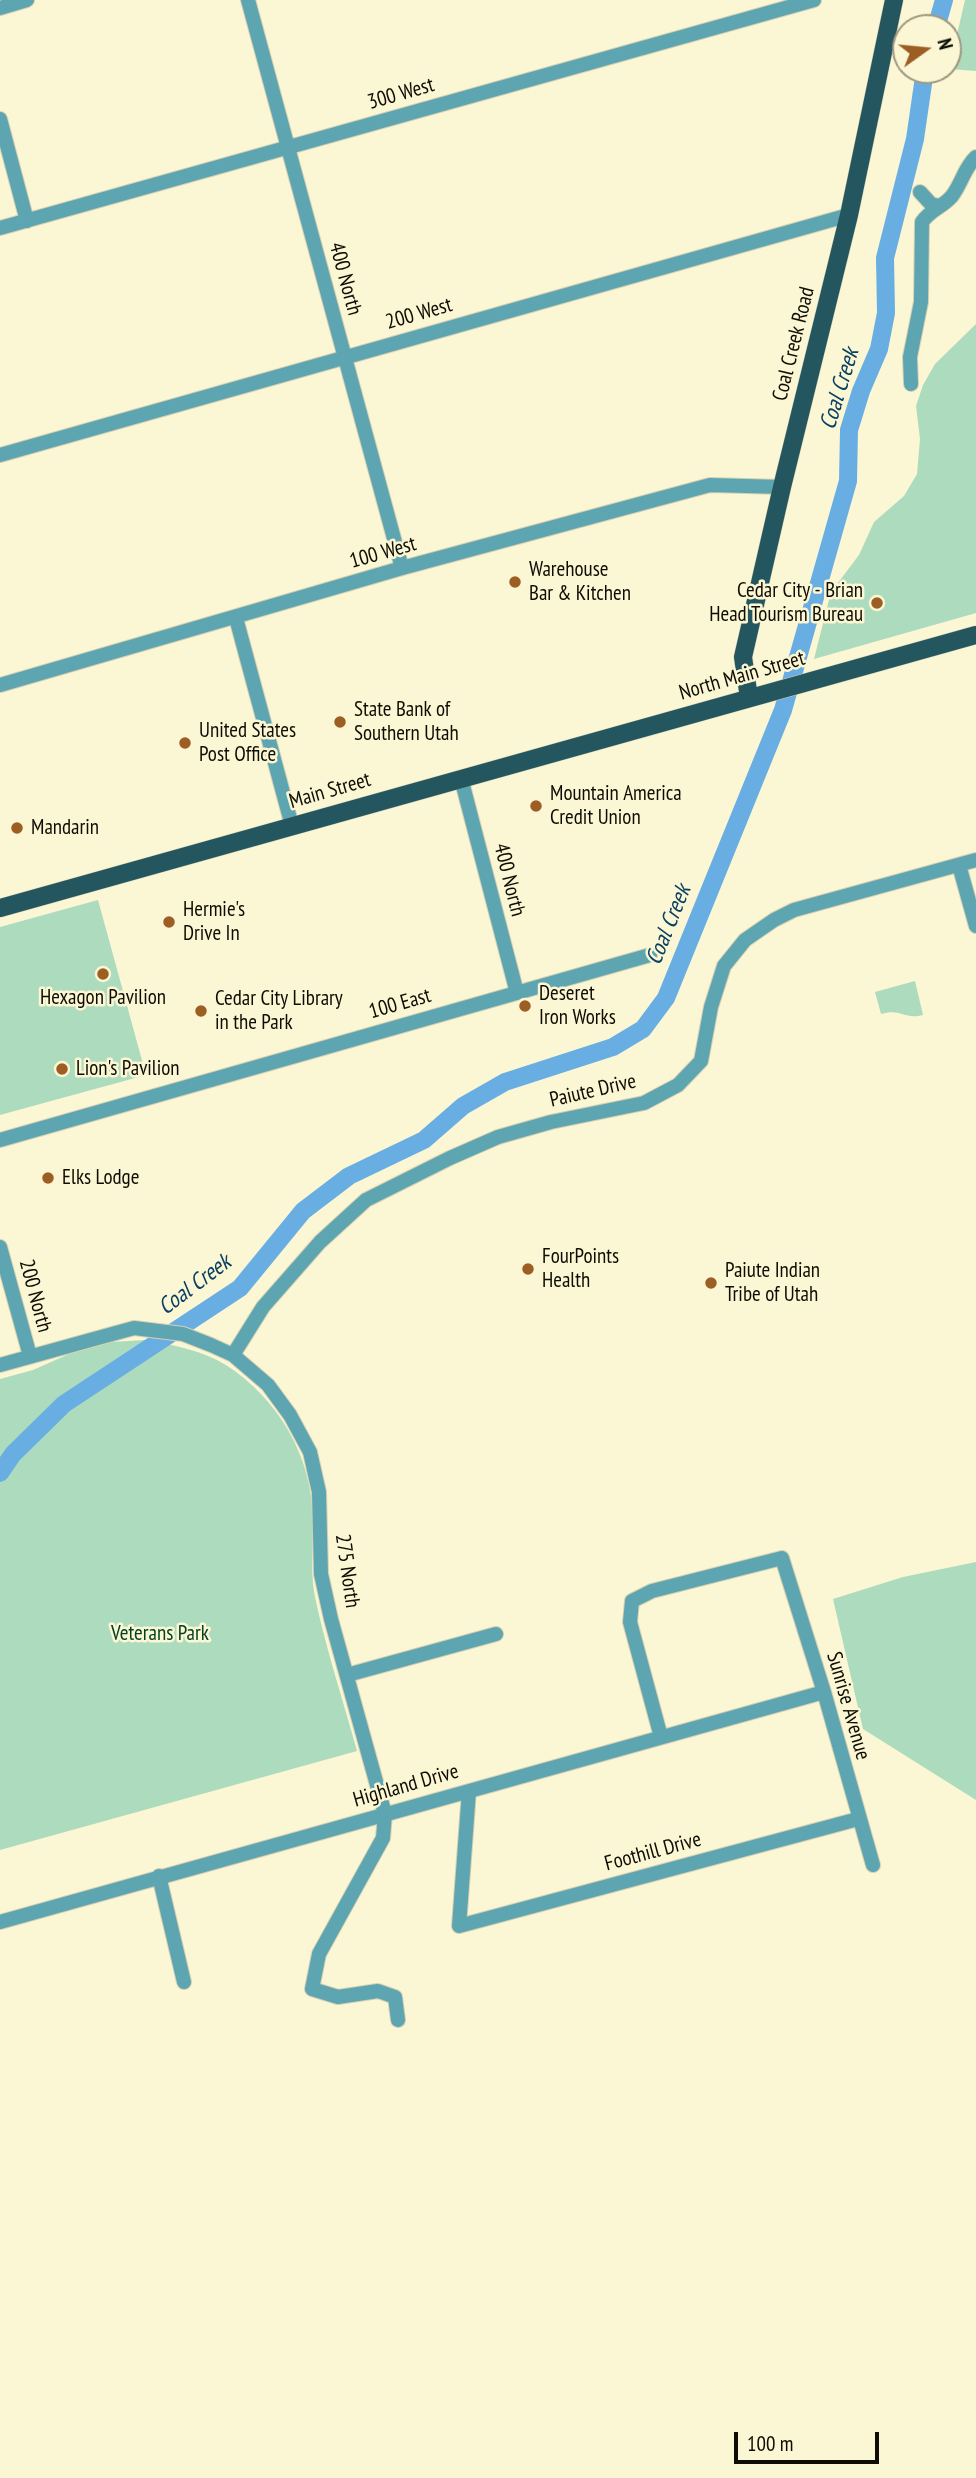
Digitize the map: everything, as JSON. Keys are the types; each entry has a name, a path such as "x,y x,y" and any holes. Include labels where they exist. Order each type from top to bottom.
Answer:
{"main road":[{"name":"Coal Creek Road","path":"749,698 743,657 849,215 894,0"},
{"name":"North Main Street","path":"674,719 976,635"},
{"name":"Main Street","path":"0,908 674,719"}],"street":[{"path":"0,8 27,0"},
{"name":"400 North","path":"248,0 402,568"},
{"name":"300 West","path":"0,228 796,2 814,0"},
{"path":"0,119 26,221"},
{"path":"928,210 951,198 968,164 976,157"},
{"path":"957,188 976,183"},
{"path":"911,384 910,357 922,302 922,222 931,204 920,192"},
{"name":"200 West","path":"0,455 849,215"},
{"name":"100 West","path":"0,685 402,568 710,485 782,487"},
{"path":"236,618 292,825"},
{"name":"400 North","path":"461,778 517,993"},
{"name":"Paiute Drive","path":"233,1355 263,1307 320,1242 366,1200 450,1158 498,1138 551,1122 644,1103 678,1085 701,1061 711,1007 724,966 745,940 775,920 793,910 976,860"},
{"path":"959,865 976,926"},
{"name":"100 East","path":"0,1140 650,955"},
{"name":"200 North","path":"0,1247 30,1356"},
{"name":"275 North","path":"30,1356 134,1328 183,1334 211,1345 233,1355 268,1385 290,1415 310,1452 319,1492 321,1574 385,1814"},
{"path":"0,1365 30,1356"},
{"name":"Sunrise Avenue","path":"661,1737 630,1622 632,1601 652,1591 782,1558 824,1692 873,1865"},
{"path":"347,1675 496,1634"},
{"name":"Highland Drive","path":"0,1922 824,1692"},
{"name":"Foothill Drive","path":"469,1791 459,1926 858,1819"},
{"path":"385,1814 383,1838 319,1954 312,1989 338,1997 378,1991 395,1997 398,2020"},
{"path":"159,1876 184,1982"}],"green space":[{"path":"965,0 976,0 976,71 962,70 962,14"},
{"path":"976,324 976,613 814,659 831,592 859,555 874,522 904,496 917,474 920,439 916,406 923,385 935,364"},
{"path":"98,900 146,1075 0,1115 0,927"},
{"path":"915,981 923,1015 911,1016 893,1012 881,1014 875,992"},
{"name":"Veterans Park","path":"145,1340 200,1353 236,1372 269,1403 294,1441 303,1462 312,1506 312,1574 315,1597 357,1751 0,1850 0,1379 111,1342"},
{"path":"976,1562 976,1800 863,1729 833,1599 903,1577"}],"waterway":[{"name":"Coal Creek","path":"940,14 944,0"},
{"name":"Coal Creek","path":"0,1473 13,1454 64,1404 240,1288 303,1211 349,1176 424,1140 463,1106 505,1082 613,1047 643,1029 666,998 783,710 848,481 849,430 861,391 879,349 886,313 885,258 915,139 923,84"}],"place":[{"name":"Warehouse Bar & Kitchen","path":"515,582"},
{"name":"Cedar City - Brian Head Tourism Bureau","path":"877,603"},
{"name":"State Bank of Southern Utah","path":"340,722"},
{"name":"United States Post Office","path":"185,743"},
{"name":"Mountain America Credit Union","path":"536,806"},
{"name":"Mandarin","path":"17,828"},
{"name":"Hermie's Drive In","path":"169,922"},
{"name":"Hexagon Pavilion","path":"103,974"},
{"name":"Deseret Iron Works","path":"525,1006"},
{"name":"Cedar City Library in the Park","path":"201,1011"},
{"name":"Lion's Pavilion","path":"62,1069"},
{"name":"Elks Lodge","path":"48,1178"},
{"name":"FourPoints Health","path":"528,1269"},
{"name":"Paiute Indian Tribe of Utah","path":"711,1283"}]}
